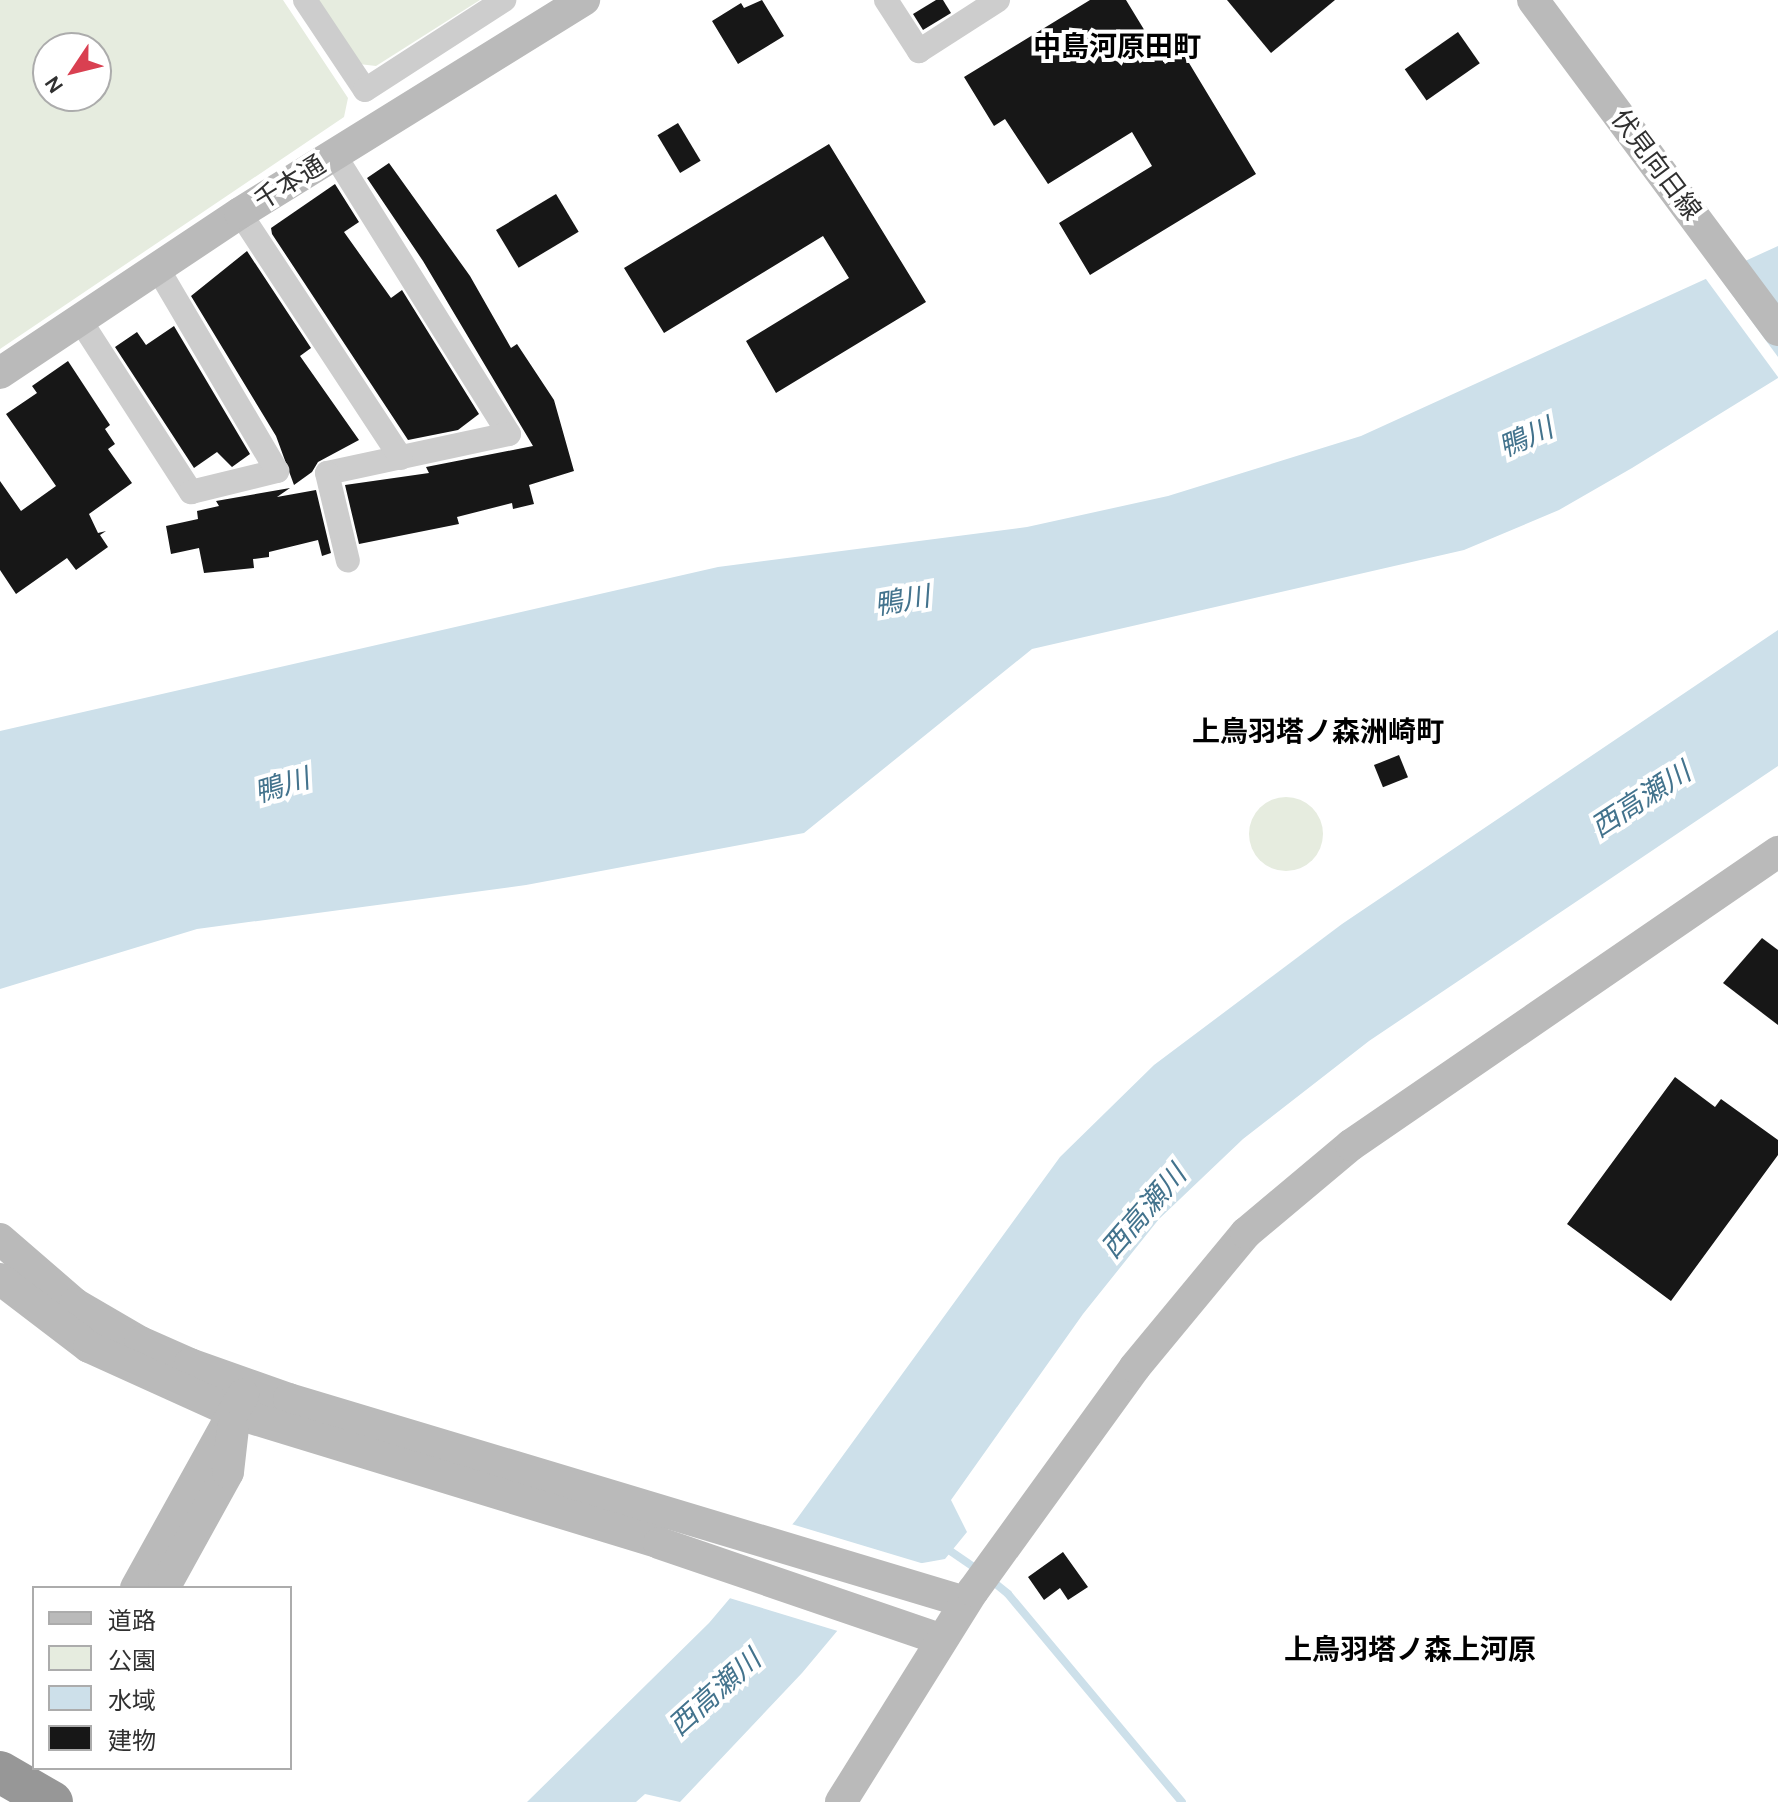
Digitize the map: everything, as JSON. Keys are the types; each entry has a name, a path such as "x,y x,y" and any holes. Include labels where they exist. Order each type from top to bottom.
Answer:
{"highway":[{"path":"0,1772 52,1802"}],"street":[{"path":"305,0 365,90 504,0"},
{"name":"千本通","path":"0,373 240,213 584,0"},
{"path":"886,0 919,51 998,0"},
{"name":"伏見向日線","path":"1533,0 1778,330"},
{"path":"334,154 509,434 327,473 348,561"},
{"path":"240,213 401,458"},
{"path":"80,320 191,492 277,471 158,269"},
{"path":"841,1802 965,1602 1185,1302 1270,1210 1351,1145 1778,852"},
{"path":"0,1239 44,1279 109,1326 241,1399 670,1511 965,1602"},
{"path":"0,1279 89,1347 940,1639"},
{"path":"137,1586 241,1399"},
{"path":"165,1586 228,1472 241,1399"},
{"path":"659,1543 670,1511"},
{"path":"23,1802 43,1770"}],"green space":[{"path":"0,0 283,0 348,98 344,117 0,349"},
{"path":"318,0 480,0 376,66 359,64"},
{"path":"1286,797 1307,803 1317,813 1323,834 1317,855 1307,865 1286,871 1265,865 1255,855 1249,834 1255,813 1265,803"}],"water":[{"name":"鴨川","path":"1778,246 1778,378 1632,468 1559,510 1464,550 1032,649 804,833 526,885 197,929 0,989 0,731 718,567 1027,527 1168,496 1361,436"},
{"name":"西高瀬川","path":"1778,630 1778,766 1369,1041 1243,1139 1159,1219 1083,1314 951,1500 967,1532 945,1559 889,1569 802,1673 680,1802 645,1794 636,1802 527,1802 709,1623 796,1520 1060,1157 1154,1065 1342,924"}],"pier":[{"path":"1714,270 1778,357 1778,377 1703,275"},
{"path":"788,1523 931,1566 891,1572 841,1632 726,1597"}],"building":[{"path":"762,0 784,36 738,64 712,21 741,3 744,8"},
{"path":"936,0 943,0 951,13 923,30 913,14"},
{"path":"1090,0 1126,0 1165,64 1183,53 1256,174 1090,275 1059,223 1152,166 1132,132 1048,184 1005,119 994,126 964,77"},
{"path":"1227,0 1335,0 1271,53"},
{"path":"1458,32 1480,63 1427,100 1405,69"},
{"path":"678,123 701,161 680,173 657,135"},
{"path":"829,144 926,302 776,393 746,341 849,278 823,236 664,333 624,268"},
{"path":"389,163 470,276 511,348 517,344 554,400 574,471 529,485 534,504 513,509 512,503 457,517 459,524 359,544 345,485 429,473 426,467 533,446 423,261 367,178"},
{"path":"335,184 359,222 344,232 391,298 402,290 479,414 458,430 408,440 272,234 271,228"},
{"path":"556,194 579,232 519,268 496,230"},
{"path":"247,251 311,348 300,356 359,440 318,462 312,472 294,485 276,436 191,296"},
{"path":"174,326 250,454 232,467 217,452 194,468 115,347 137,332 146,345"},
{"path":"68,361 110,425 105,429 115,444 108,449 132,483 89,514 98,533 106,531 100,535 108,547 76,570 67,558 16,594 0,570 0,481 21,511 56,486 6,414 37,393 32,386"},
{"path":"290,488 277,497 316,490 331,553 322,556 318,540 269,552 269,557 253,559 254,568 204,573 199,548 171,554 166,526 198,519 197,511 219,506 216,501"},
{"path":"1399,755 1408,777 1383,787 1374,765"},
{"path":"1762,938 1778,950 1778,1025 1723,983"},
{"path":"1675,1077 1715,1107 1721,1099 1778,1140 1778,1155 1671,1301 1567,1224"},
{"path":"1063,1552 1088,1587 1068,1600 1060,1588 1044,1600 1028,1577"}],"waterway":[{"path":"943,1546 981,1572"},
{"path":"991,1580 1008,1594 1182,1802"}],"district":[{"name":"中島河原田町","path":"1117,47"},
{"name":"上鳥羽塔ノ森洲崎町","path":"1318,732"},
{"name":"上鳥羽塔ノ森上河原","path":"1410,1650"}]}
